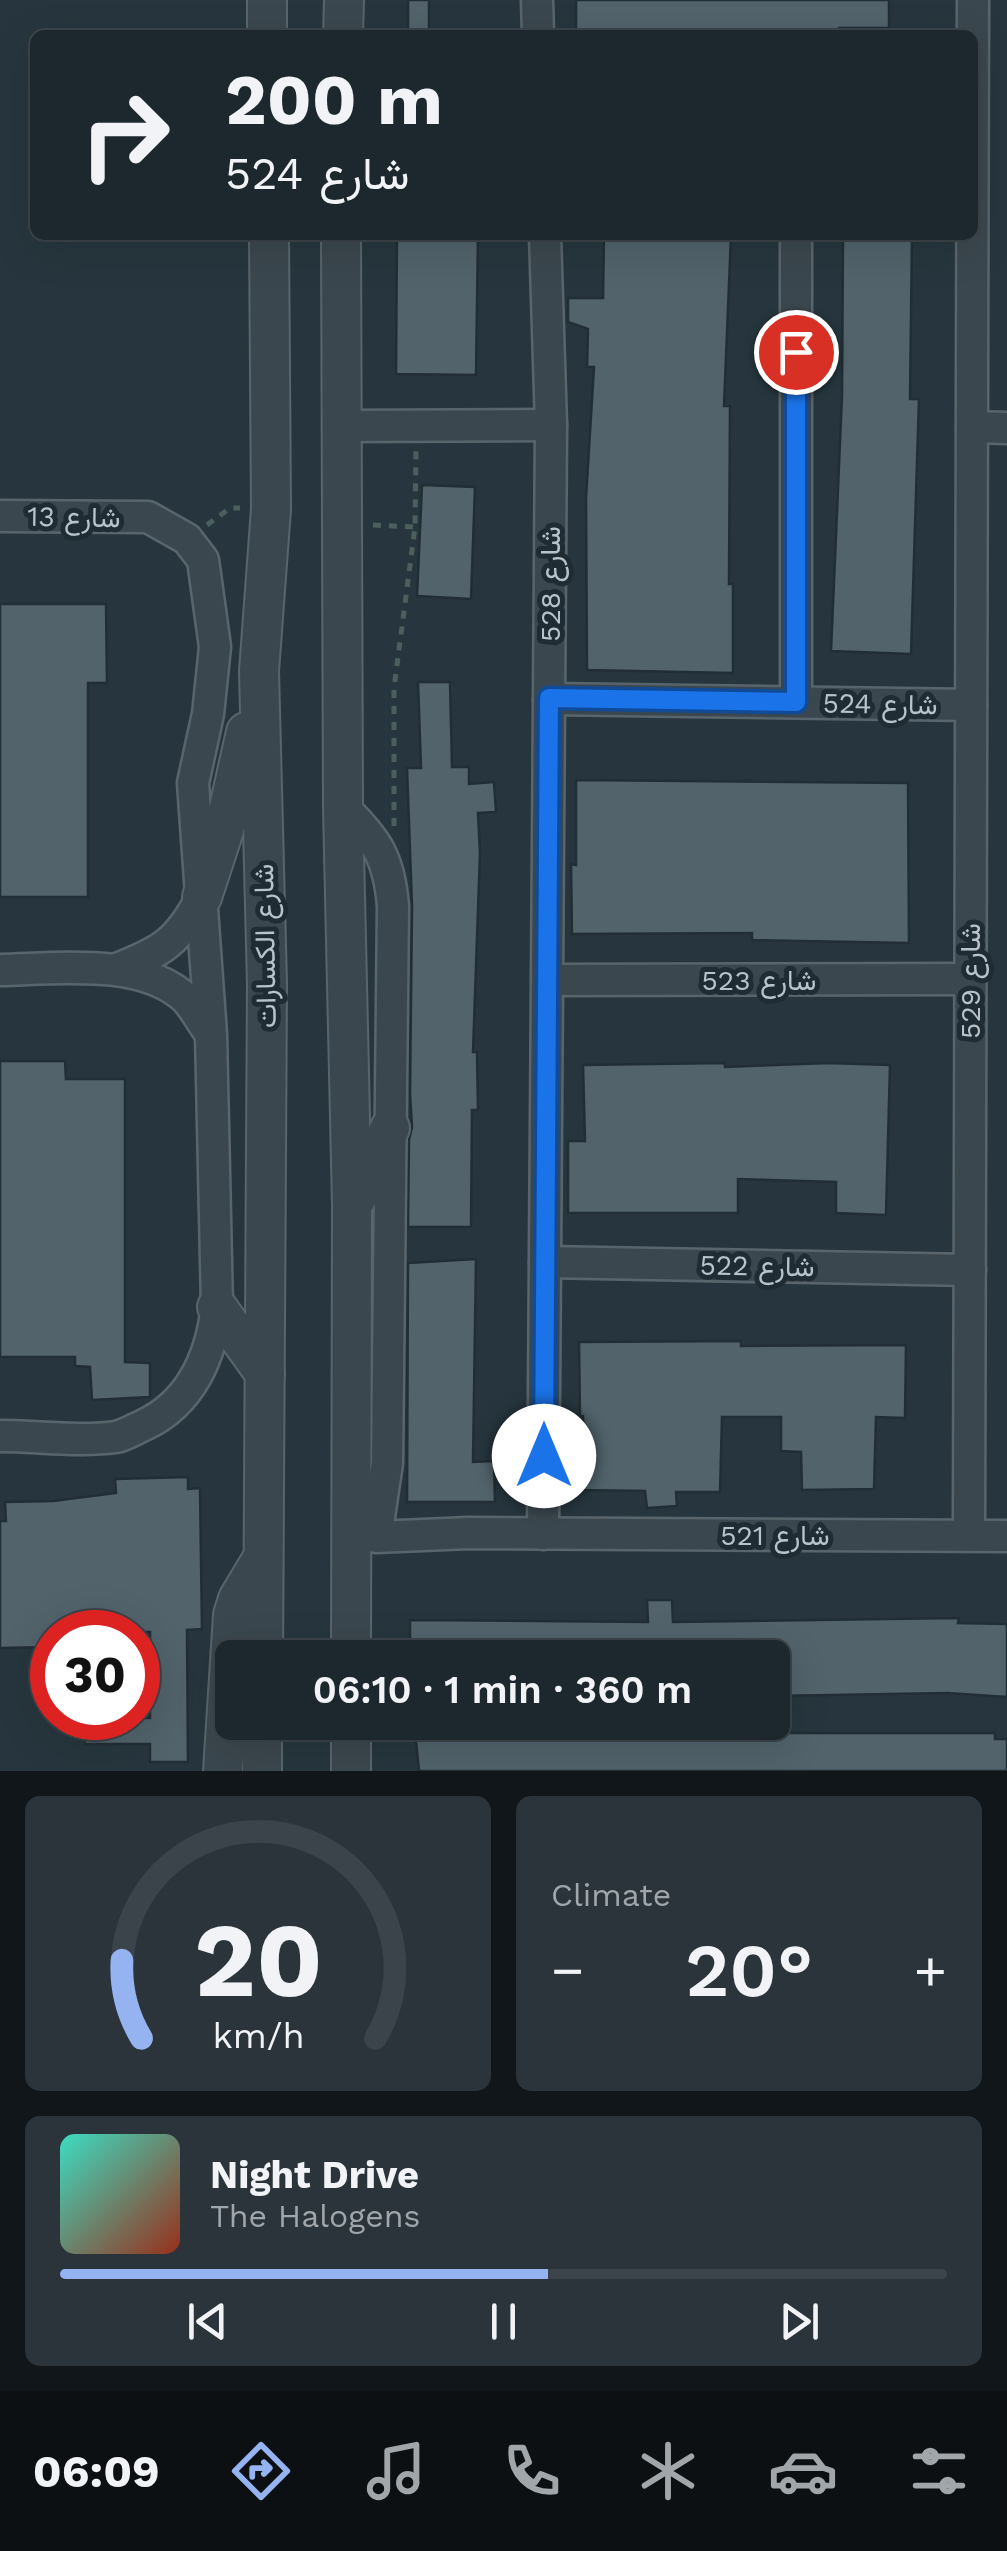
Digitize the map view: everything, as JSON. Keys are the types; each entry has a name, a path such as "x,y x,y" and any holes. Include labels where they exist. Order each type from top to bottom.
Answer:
{"street":[{"path":"267,0 267,30"},
{"path":"343,30 344,0"},
{"path":"536,0 538,30"},
{"name":"شارع 529","path":"974,0 974,30"},
{"name":"شارع الكسارات","path":"262,1640 267,984 259,671 271,509 268,240"},
{"path":"342,240 343,807 352,1206 351,1640"},
{"name":"شارع 528","path":"543,1534 551,426 545,240"},
{"path":"796,240 796,702"},
{"name":"شارع 529","path":"969,1536 973,240"},
{"path":"343,426 551,426"},
{"path":"972,427 1007,428"},
{"name":"شارع 13","path":"0,516 148,517"},
{"name":"شارع الكسارات","path":"0,1436 118,1437 164,1416 182,1398 203,1366 214,1335 217,1307 211,1034 193,783 208,714 215,647 203,560 187,539 148,517"},
{"path":"117,969 160,952 188,923 202,897 224,830 259,671"},
{"name":"شارع 524","path":"549,698 971,706"},
{"path":"343,807 368,830 382,851 390,874 393,906 387,1463 376,1537 543,1534"},
{"path":"0,970 117,969 154,980 185,998 211,1034"},
{"name":"شارع 523","path":"548,980 970,979"},
{"path":"352,1206 390,1128"},
{"name":"شارع 522","path":"545,1262 970,1270"},
{"path":"217,1307 265,1374"},
{"name":"شارع 521","path":"543,1534 1007,1536"},
{"path":"223,1771 233,1616 238,1599 263,1557"},
{"path":"262,1740 262,1771"},
{"path":"351,1740 351,1771"}],"path":[{"path":"390,874 395,816 394,688 416,513 415,426"}],"building":[{"path":"408,0 429,0 429,30 408,30"},
{"path":"576,0 889,0 889,28 576,30"},
{"path":"397,240 478,240 476,375 396,374"},
{"path":"604,240 731,240 724,406 730,406 733,673 587,670 586,498 594,367 587,367 588,329 568,322 568,298 603,298"},
{"path":"843,240 912,240 910,399 919,399 911,654 831,651 842,396"},
{"path":"422,485 475,487 471,599 417,596"},
{"path":"0,604 106,604 107,683 88,683 88,897 0,897"},
{"path":"418,682 450,682 452,767 469,767 469,784 494,782 496,812 478,813 473,1052 477,1052 478,1110 472,1110 471,1227 408,1227 412,906 407,768 421,768"},
{"path":"576,780 908,783 909,943 752,940 752,933 572,934"},
{"path":"0,1061 65,1061 66,1079 125,1079 125,1362 150,1363 150,1397 92,1400 90,1367 75,1366 75,1357 0,1357"},
{"path":"725,1063 725,1067 890,1065 886,1215 836,1213 836,1182 738,1179 738,1213 568,1213 568,1141 585,1141 583,1065"},
{"path":"476,1259 473,1462 494,1461 495,1502 407,1502 408,1263"},
{"path":"741,1341 741,1346 906,1345 905,1418 876,1417 874,1489 802,1490 801,1452 781,1451 781,1417 722,1417 720,1492 676,1492 677,1506 647,1508 645,1491 582,1490 585,1465 579,1342"},
{"path":"188,1477 188,1489 200,1488 202,1629 187,1630 188,1762 150,1762 150,1744 85,1744 85,1740 160,1740 160,1610 30,1610 30,1647 0,1648 0,1521 6,1521 5,1502 116,1493 115,1479"},
{"path":"647,1600 672,1600 673,1622 959,1618 958,1623 1007,1624 1007,1697 948,1693 790,1696 790,1640 410,1640 410,1620 648,1622"},
{"path":"790,1733 995,1733 995,1739 1007,1739 1007,1771 419,1771 416,1740 790,1740"}],"route":[{"path":"544,1456 549,698 796,702 796,352"}]}
